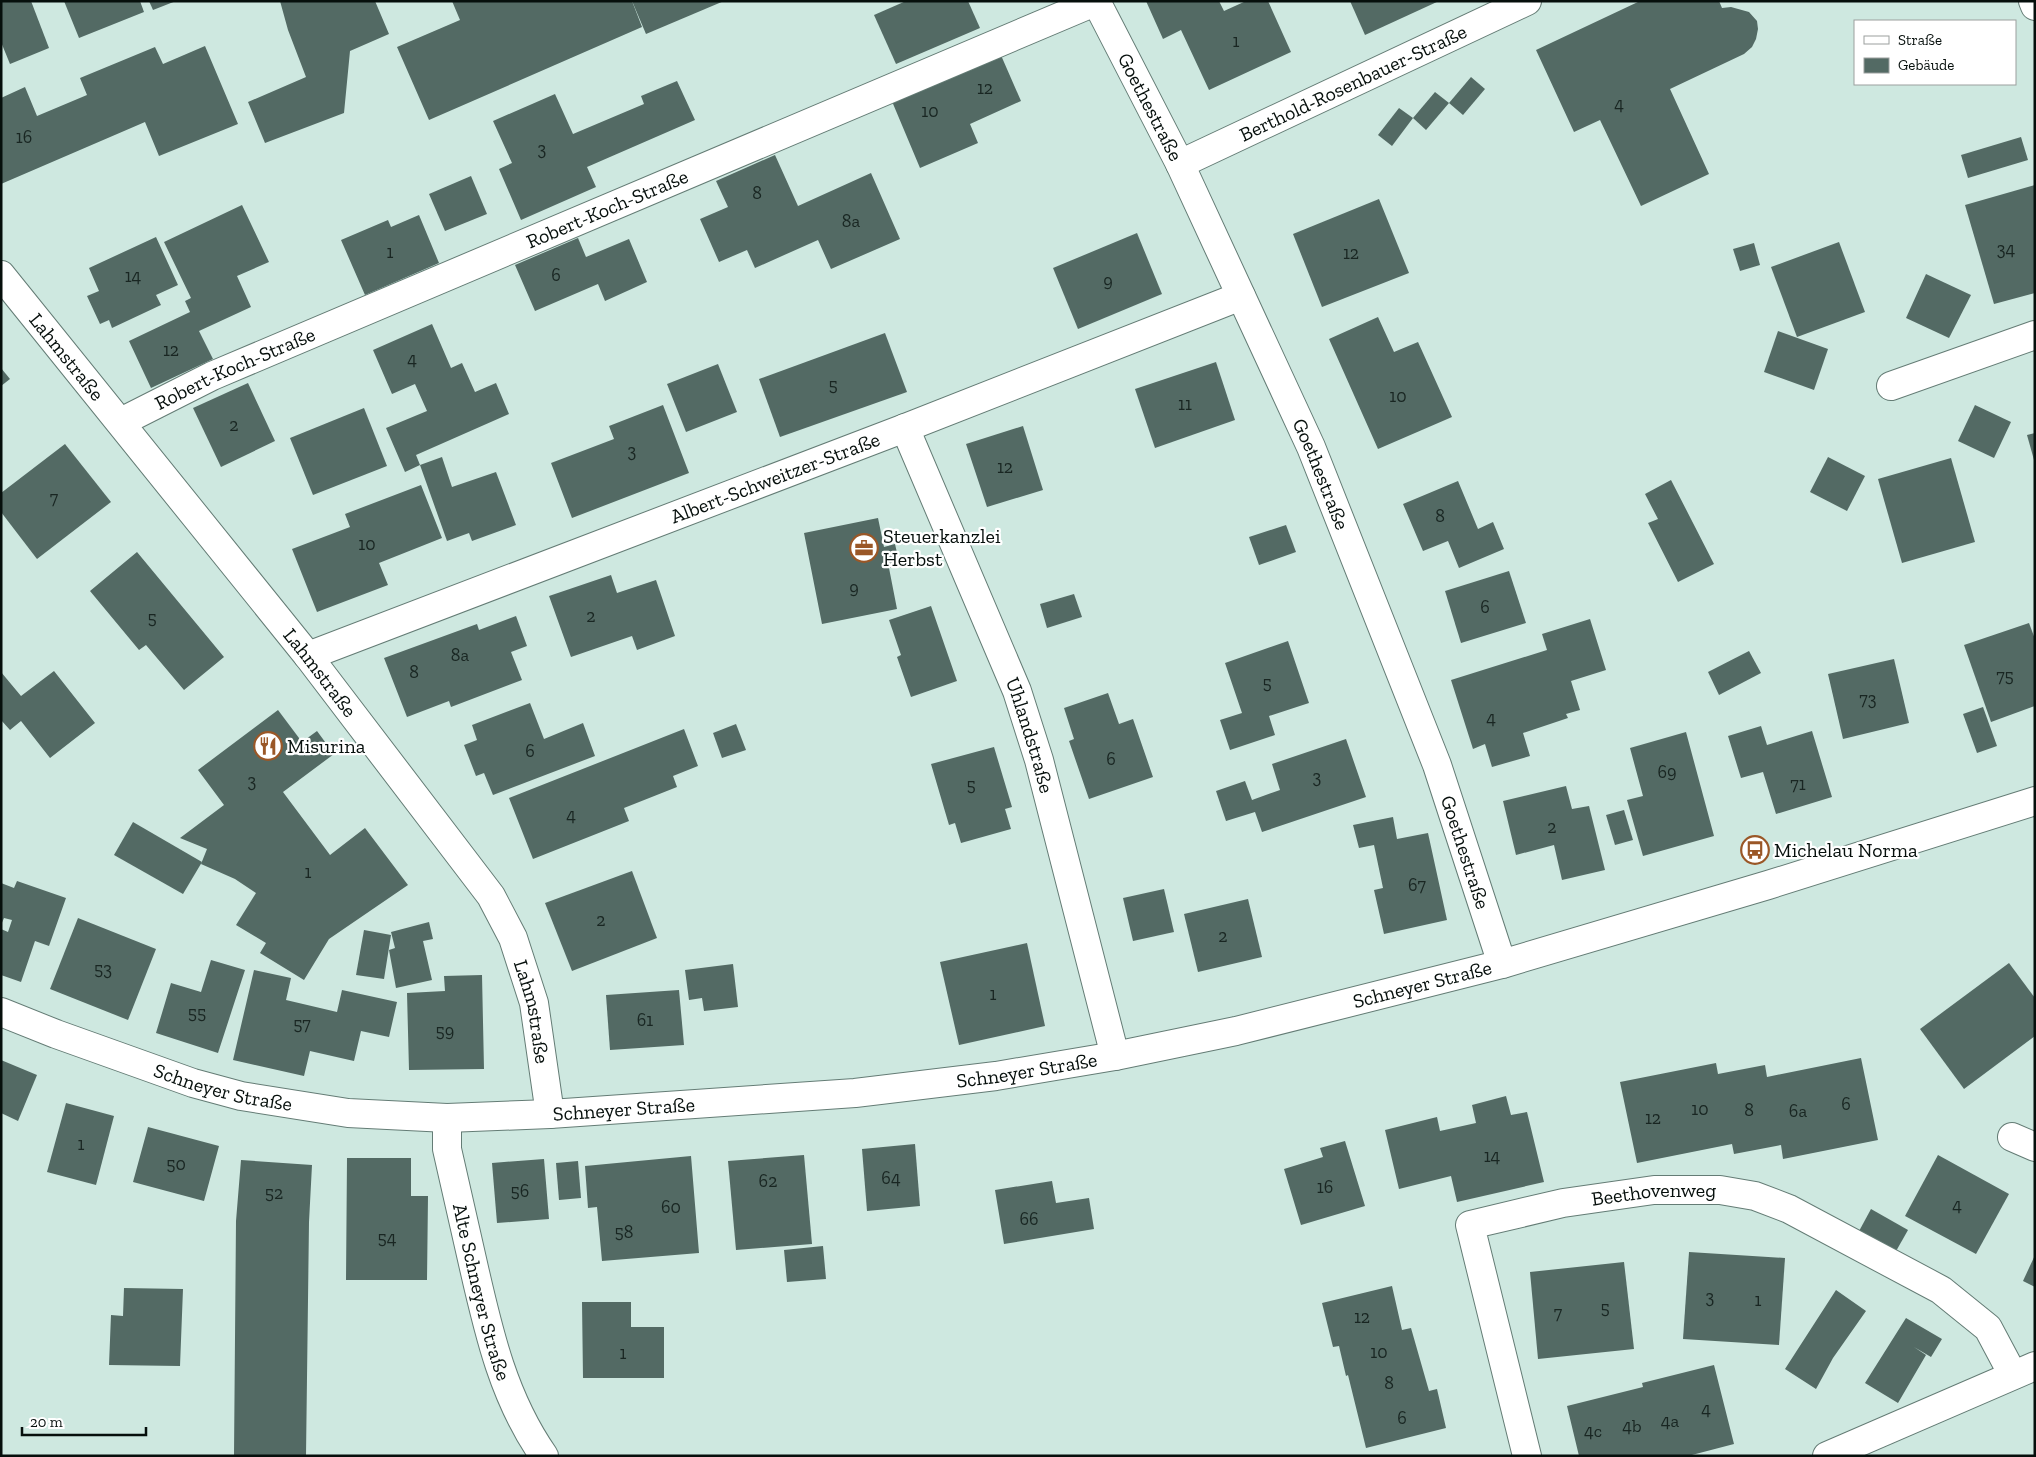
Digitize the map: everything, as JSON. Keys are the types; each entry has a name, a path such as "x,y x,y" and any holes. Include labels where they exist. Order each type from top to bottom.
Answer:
{"street":[{"name":"Goethestraße","path":"1096,1 1180,164 1311,447 1437,764 1502,964"},
{"name":"Robert-Koch-Straße","path":"121,422 212,376 1096,1"},
{"name":"Berthold-Rosenbauer-Straße","path":"1180,164 1527,1"},
{"path":"2033,1 2035,6"},
{"name":"Lahmstraße","path":"1,276 121,422 308,656 491,896 513,938 534,1003 550,1114"},
{"name":"Albert-Schweitzer-Straße","path":"308,656 905,428 1241,296"},
{"path":"1891,386 2035,335"},
{"name":"Uhlandstraße","path":"905,428 1017,691 1039,760 1115,1056"},
{"name":"Schneyer Straße","path":"1,1012 148,1068 241,1096 348,1113 447,1118 550,1114 855,1093 996,1076 1115,1056 1236,1031 1502,964 1768,885 2035,801"},
{"name":"Alte Schneyer Straße","path":"447,1118 447,1148 489,1338 508,1391 535,1443 544,1456"},
{"name":"Beethovenweg","path":"1528,1456 1470,1225 1564,1203 1654,1190 1720,1190 1754,1196 1789,1209 1941,1290 1988,1328 2024,1371"},
{"path":"1827,1456 2024,1371"}],"building":[{"path":"1,1 31,1 49,48 10,64 1,42"},
{"path":"64,1 140,1 144,12 79,38"},
{"path":"149,1 176,1 153,10"},
{"path":"280,1 375,1 389,34 350,51 344,113 265,143 248,102 306,77 288,30"},
{"path":"452,1 632,1 642,27 429,120 397,47 460,20"},
{"path":"632,1 724,1 646,34"},
{"path":"906,1 968,1 980,28 896,64 874,15"},
{"path":"1146,1 1219,1 1224,11 1246,1 1268,1 1291,52 1209,90 1181,30 1163,39"},
{"path":"1350,1 1439,1 1365,35"},
{"path":"1640,1 1719,1 1722,8 1731,7 1749,12 1757,21 1758,29 1752,47 1744,54 1670,89 1709,174 1641,206 1600,120 1574,132 1536,50"},
{"path":"205,46 238,124 159,156 145,122 1,184 1,98 25,87 37,116 87,95 80,78 155,47 163,64"},
{"path":"1000,53 1021,101 970,124 978,143 920,168 891,99"},
{"path":"1471,77 1485,89 1463,115 1449,103"},
{"path":"677,81 695,120 587,167 596,187 521,220 499,169 512,163 493,121 555,94 573,134 644,104 641,96"},
{"path":"1435,92 1449,103 1426,130 1413,118"},
{"path":"1399,108 1413,118 1392,146 1378,135"},
{"path":"2021,137 2028,160 1968,178 1961,155"},
{"path":"775,155 798,206 871,173 900,239 831,269 818,240 755,268 747,250 719,262 700,219 728,207 716,181"},
{"path":"471,176 487,214 445,231 429,194"},
{"path":"2035,185 2035,293 1994,304 1965,205"},
{"path":"1379,199 1409,273 1322,307 1293,234"},
{"path":"242,205 269,262 237,276 251,307 199,331 213,359 151,388 129,341 190,312 185,301 191,298 164,242"},
{"path":"419,215 439,263 365,295 341,240 388,220 391,227"},
{"path":"1137,233 1162,294 1078,329 1053,268"},
{"path":"156,237 178,285 156,295 161,305 112,328 109,320 100,324 87,296 99,291 89,268"},
{"path":"578,238 586,257 629,239 647,282 605,301 598,284 535,311 515,265"},
{"path":"1839,242 1865,312 1797,337 1771,267"},
{"path":"1754,243 1760,265 1740,271 1733,249"},
{"path":"1926,274 1971,295 1949,338 1906,318"},
{"path":"1378,317 1394,352 1418,342 1452,417 1378,449 1329,339"},
{"path":"432,324 451,368 462,363 475,392 496,383 509,414 416,455 420,465 405,472 386,428 427,411 415,384 392,394 373,350"},
{"path":"1778,331 1828,349 1814,390 1764,372"},
{"path":"885,333 907,392 780,437 759,379"},
{"path":"1216,362 1235,420 1155,448 1135,389"},
{"path":"718,364 737,412 686,432 667,384"},
{"path":"1,368 10,379 1,386"},
{"path":"248,383 275,441 221,467 193,408"},
{"path":"663,405 689,473 572,518 551,463 614,439 609,426"},
{"path":"1975,405 2011,422 1994,458 1958,441"},
{"path":"364,408 387,466 313,495 290,438"},
{"path":"1023,426 1043,490 987,507 966,444"},
{"path":"2035,433 2035,460 2034,460 2027,435"},
{"path":"65,444 111,502 37,559 1,512 1,493"},
{"path":"442,457 452,487 496,472 516,525 472,541 469,533 447,541 420,465"},
{"path":"1828,457 1865,476 1847,511 1810,492"},
{"path":"1951,458 1975,542 1902,563 1878,479"},
{"path":"1671,480 1714,564 1678,582 1648,523 1658,519 1645,494"},
{"path":"1458,481 1478,529 1493,522 1504,549 1459,568 1448,541 1423,551 1403,504"},
{"path":"421,485 442,538 379,563 388,585 317,612 292,549 350,527 345,514"},
{"path":"878,518 884,547 895,544 900,566 889,568 897,609 822,624 804,533"},
{"path":"1286,525 1296,552 1259,565 1249,537"},
{"path":"137,552 224,657 184,690 146,645 139,650 90,591"},
{"path":"1509,571 1526,623 1461,643 1445,591"},
{"path":"611,575 617,593 656,580 675,636 637,650 632,636 571,657 549,596"},
{"path":"1074,594 1082,617 1047,628 1040,604"},
{"path":"931,606 957,681 911,697 897,657 901,655 889,620"},
{"path":"516,616 527,646 511,652 522,680 451,707 449,701 407,717 384,658 477,624 479,630"},
{"path":"1590,619 1606,670 1571,681 1580,710 1566,714 1568,718 1523,733 1530,756 1492,767 1485,744 1473,749 1451,680 1547,650 1542,634"},
{"path":"2029,623 2035,639 2035,706 1991,722 1964,645"},
{"path":"1288,641 1309,703 1269,716 1275,735 1230,750 1220,720 1242,713 1225,663"},
{"path":"1749,651 1761,673 1719,695 1708,672"},
{"path":"1894,659 1909,723 1843,739 1828,674"},
{"path":"54,671 95,723 50,758 21,721 10,730 1,720 1,672 21,696"},
{"path":"1108,693 1119,724 1133,719 1153,777 1089,799 1069,741 1074,739 1064,708"},
{"path":"530,703 544,739 583,723 595,756 493,795 484,773 476,776 464,745 477,740 472,725"},
{"path":"1983,707 1997,746 1977,753 1963,714"},
{"path":"278,710 302,742 317,731 334,754 283,792 330,855 365,828 408,885 329,939 304,980 260,953 266,943 236,925 256,893 235,879 201,864 207,849 180,838 224,805 198,770"},
{"path":"736,724 746,750 722,758 713,733"},
{"path":"1761,726 1767,745 1812,731 1832,797 1776,814 1763,772 1741,778 1728,736"},
{"path":"684,729 698,766 673,776 677,787 624,808 629,821 533,859 509,798"},
{"path":"1686,732 1714,836 1643,856 1627,800 1643,796 1630,748"},
{"path":"1346,739 1366,797 1262,832 1255,812 1226,821 1216,791 1245,781 1252,800 1280,790 1272,764"},
{"path":"994,747 1012,807 1005,809 1011,829 961,843 955,823 949,825 931,764"},
{"path":"1566,786 1572,809 1589,806 1605,870 1562,880 1554,845 1516,855 1503,801"},
{"path":"1624,810 1633,840 1615,845 1606,815"},
{"path":"1393,817 1397,839 1428,833 1447,920 1384,934 1374,890 1383,888 1374,845 1359,848 1353,825"},
{"path":"133,822 202,862 183,894 114,855"},
{"path":"632,871 657,938 572,971 545,903"},
{"path":"17,881 66,898 49,946 35,941 21,982 1,975 1,929 8,932 12,920 4,918 1,925 1,883 14,888"},
{"path":"1164,889 1174,932 1133,941 1123,898"},
{"path":"1248,899 1262,957 1198,972 1184,914"},
{"path":"78,918 156,949 128,1020 50,989"},
{"path":"429,922 433,939 423,941 432,980 396,988 389,950 395,948 391,932"},
{"path":"364,930 391,935 384,979 356,975"},
{"path":"1027,943 1045,1026 959,1045 940,962"},
{"path":"211,960 245,970 218,1053 156,1033 171,983 201,992"},
{"path":"2009,963 2035,998 2035,1036 1964,1089 1920,1029"},
{"path":"733,964 738,1007 704,1011 702,998 689,1000 685,970"},
{"path":"254,970 291,978 286,1000 337,1012 342,990 397,1002 389,1037 361,1031 354,1061 310,1051 304,1076 233,1060"},
{"path":"482,975 484,1069 409,1070 407,993 445,991 444,976"},
{"path":"679,990 684,1045 610,1050 606,995"},
{"path":"1861,1058 1878,1140 1783,1159 1781,1145 1734,1154 1732,1144 1637,1163 1620,1082 1716,1063 1718,1074 1765,1065 1767,1077"},
{"path":"1,1060 37,1075 18,1121 1,1113"},
{"path":"1506,1096 1511,1115 1527,1112 1544,1182 1457,1202 1451,1176 1399,1189 1385,1130 1437,1117 1440,1131 1476,1123 1472,1105"},
{"path":"66,1103 114,1116 96,1185 47,1172"},
{"path":"148,1127 219,1146 204,1201 133,1182"},
{"path":"1345,1141 1365,1206 1301,1225 1284,1169 1323,1157 1320,1148"},
{"path":"915,1144 920,1206 867,1211 862,1149"},
{"path":"804,1155 812,1244 736,1250 728,1161"},
{"path":"1938,1155 2009,1194 1976,1254 1905,1216"},
{"path":"691,1156 699,1253 602,1261 597,1207 588,1208 585,1166"},
{"path":"347,1158 411,1158 411,1196 428,1196 427,1280 346,1280"},
{"path":"544,1159 549,1219 497,1223 492,1163"},
{"path":"241,1160 312,1165 309,1222 306,1456 234,1456 236,1221"},
{"path":"578,1161 581,1198 559,1200 556,1163"},
{"path":"1052,1181 1056,1203 1089,1198 1094,1229 1004,1244 995,1190"},
{"path":"1871,1209 1908,1230 1895,1253 1858,1233"},
{"path":"823,1246 826,1279 787,1282 784,1250"},
{"path":"1689,1252 1785,1258 1779,1345 1683,1339"},
{"path":"2035,1255 2035,1287 2023,1281"},
{"path":"1624,1262 1634,1349 1538,1359 1530,1272"},
{"path":"1392,1286 1402,1330 1411,1328 1429,1391 1437,1389 1446,1428 1366,1448 1348,1375 1346,1376 1339,1346 1333,1347 1322,1303"},
{"path":"124,1288 183,1289 180,1366 109,1365 111,1315 123,1316"},
{"path":"1836,1290 1866,1311 1833,1358 1816,1389 1785,1369"},
{"path":"582,1302 631,1302 631,1327 664,1327 664,1378 583,1378"},
{"path":"1906,1318 1942,1339 1931,1357 1914,1347 1926,1355 1898,1403 1865,1383"},
{"path":"1714,1365 1734,1444 1688,1456 1579,1456 1567,1406 1643,1387 1642,1383"}],"place":[{"name":"Steuerkanzlei Herbst","path":"864,548"},
{"name":"Misurina","path":"268,746"},
{"name":"Michelau Norma","path":"1755,850"}]}
